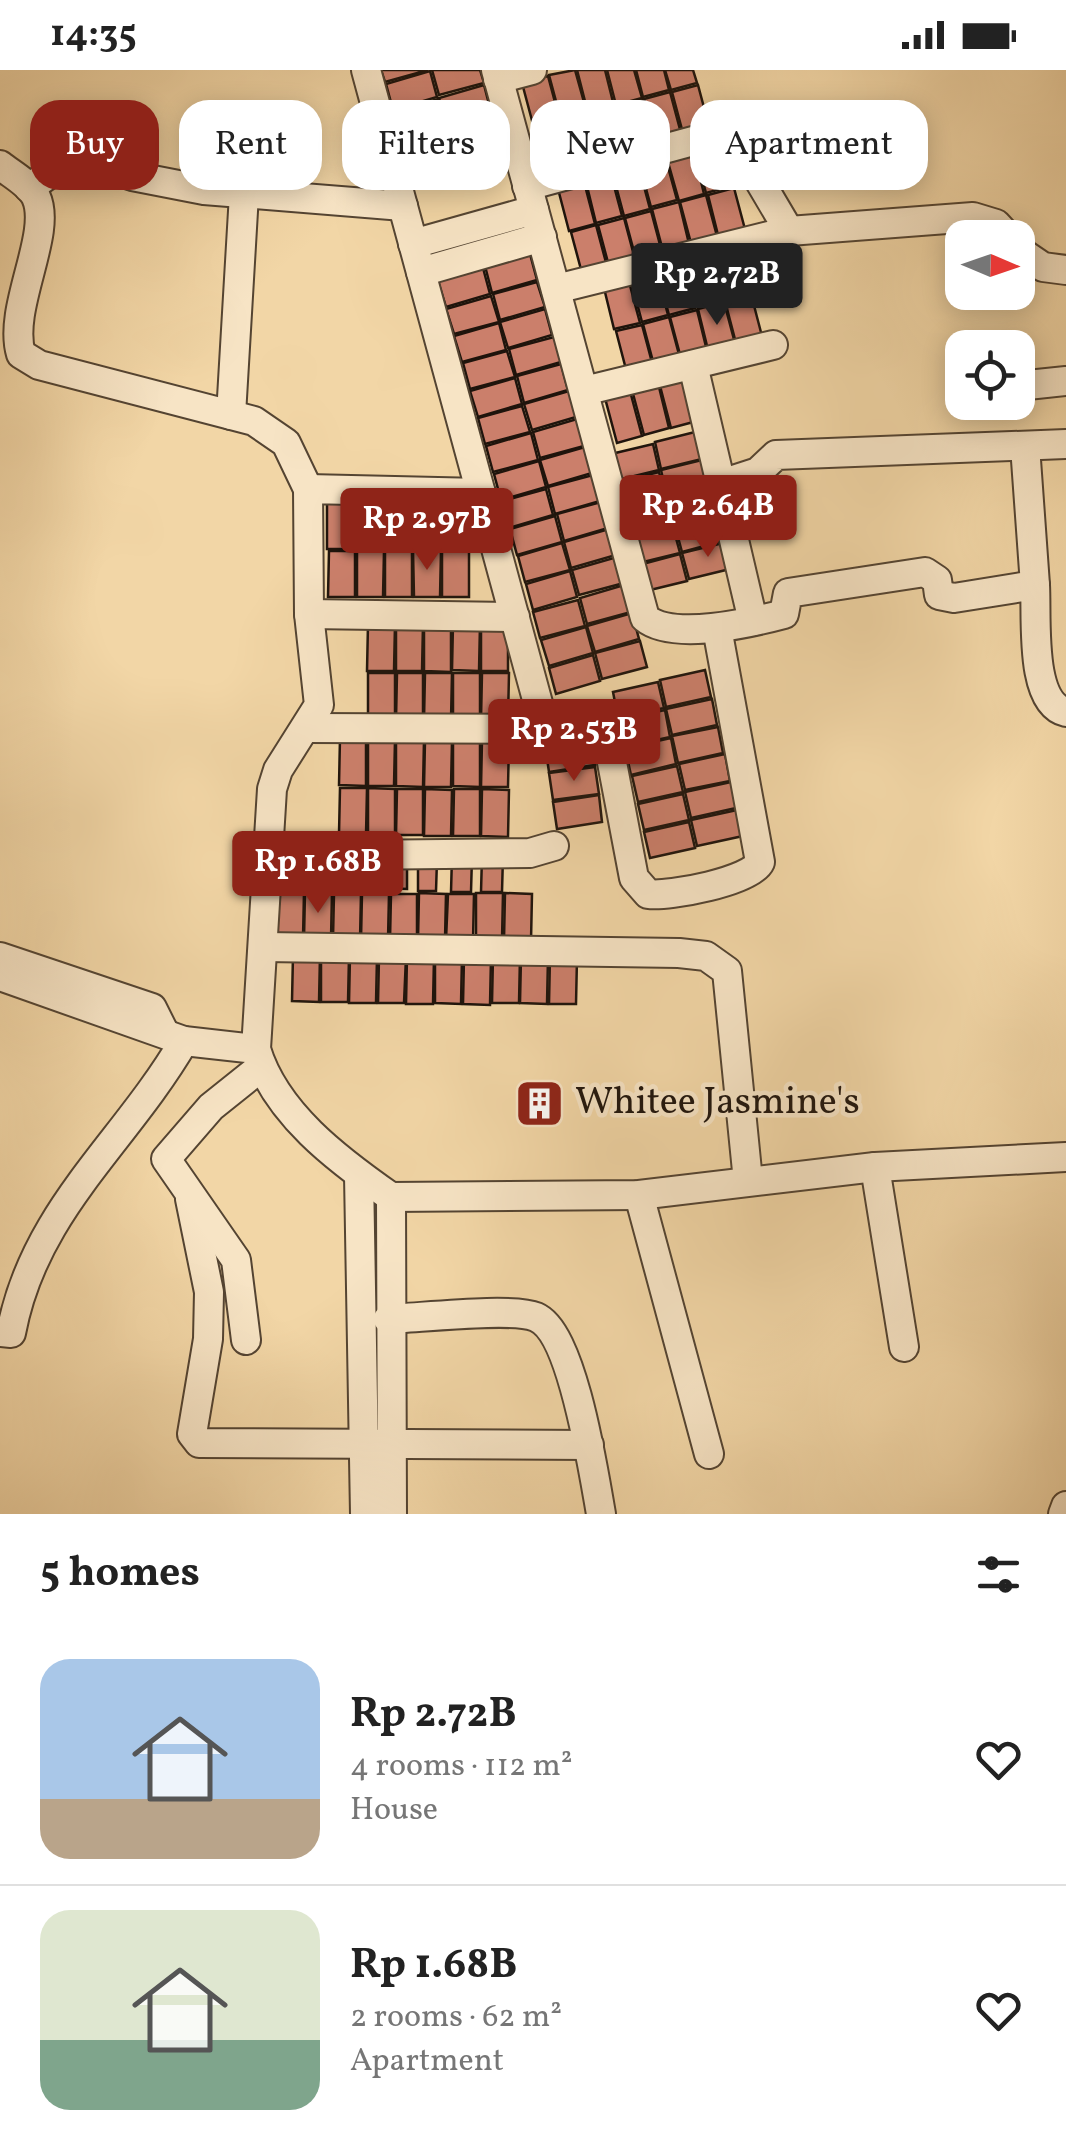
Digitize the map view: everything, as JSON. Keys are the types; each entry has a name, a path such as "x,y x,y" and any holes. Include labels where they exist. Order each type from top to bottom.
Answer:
{"street":[{"path":"366,70 546,730"},
{"path":"532,70 497,74 641,612 659,627 716,628 784,614 788,592 926,572 937,580 939,594 954,598 1035,585"},
{"path":"413,244 531,198 730,132 789,231"},
{"path":"29,188 68,161 82,158 132,176 244,194 402,206"},
{"path":"0,166 29,188 38,205 38,226 17,330 21,354 39,365 231,415 272,430 286,444 308,489 309,614 320,698 308,728 275,780 266,856 258,1058 286,1106 358,1174 391,1198 639,1196 876,1167 1066,1157"},
{"path":"231,415 244,194"},
{"path":"556,289 789,231 974,217 983,220"},
{"path":"421,272 542,238"},
{"path":"1035,262 1043,268 1066,270"},
{"path":"584,391 773,345"},
{"path":"693,366 753,622"},
{"path":"1035,384 1066,381"},
{"path":"721,484 758,472 776,456 1066,444"},
{"path":"1025,446 1041,690 1051,706 1066,712"},
{"path":"308,489 481,493"},
{"path":"309,614 515,617"},
{"path":"308,728 546,730 594,722 604,726 634,878 642,891 673,894 754,872 760,862 716,628"},
{"path":"266,856 530,852 554,846"},
{"path":"264,946 679,953 716,960 727,971 748,1181"},
{"path":"0,956 152,1008 174,1036"},
{"path":"0,976 174,1036 258,1058"},
{"path":"0,1332 11,1333 24,1280 56,1213 164,1075 174,1036"},
{"path":"208,1339 260,1342 236,1260 166,1163 167,1156 258,1058"},
{"path":"876,1167 904,1347"},
{"path":"358,1174 378,1447 392,1514"},
{"path":"639,1196 710,1454"},
{"path":"365,1514 378,1447 388,1319 391,1198"},
{"path":"190,1199 208,1274 208,1339 192,1423 192,1434 199,1443 378,1447 589,1445"},
{"path":"388,1319 536,1317 547,1324 561,1348 589,1445 602,1514"},
{"path":"1063,1514 1066,1506"}],"building":[{"path":"381,70 428,70 385,82"},
{"path":"432,70 480,70 484,83 439,95"},
{"path":"575,70 583,100 556,100 549,75"},
{"path":"577,70 605,70 612,100 585,100"},
{"path":"607,70 634,70 642,98 615,100"},
{"path":"636,70 664,70 669,90 643,97"},
{"path":"665,70 693,70 697,83 671,90"},
{"path":"430,71 437,97 390,100 386,84"},
{"path":"548,76 554,100 530,100 530,113 522,83"},
{"path":"484,85 488,100 440,100"},
{"path":"698,85 702,100 690,100 690,135 684,137 672,92"},
{"path":"670,92 682,137 670,140 670,100 644,99"},
{"path":"690,149 690,190 703,190 704,194 679,201 670,154"},
{"path":"670,174 677,200 651,207 646,190 670,190"},
{"path":"558,190 586,190 595,224 569,231"},
{"path":"588,190 615,190 622,216 596,223"},
{"path":"617,190 645,190 650,209 624,216"},
{"path":"735,190 746,233 719,239 708,195"},
{"path":"706,195 718,240 692,247 680,202"},
{"path":"679,202 690,248 664,255 652,209"},
{"path":"651,211 663,256 637,263 625,218"},
{"path":"624,218 636,263 610,270 598,225"},
{"path":"596,225 608,270 583,277 571,232"},
{"path":"738,248 750,292 724,299 712,255"},
{"path":"530,254 537,280 492,293 485,266"},
{"path":"711,255 722,300 696,307 684,262"},
{"path":"683,263 695,308 669,315 657,270"},
{"path":"483,268 490,294 446,307 438,281"},
{"path":"656,270 668,315 642,322 630,277"},
{"path":"628,278 640,323 614,329 603,284"},
{"path":"537,282 545,307 500,320 493,294"},
{"path":"751,294 763,340 737,347 725,301"},
{"path":"491,296 499,322 454,334 446,309"},
{"path":"724,302 736,347 709,354 698,309"},
{"path":"545,309 552,335 508,348 500,322"},
{"path":"697,310 708,355 682,362 670,317"},
{"path":"669,317 681,362 655,369 643,324"},
{"path":"499,323 506,350 462,362 454,336"},
{"path":"642,325 654,370 628,377 616,331"},
{"path":"554,337 561,362 516,375 509,349"},
{"path":"507,351 515,377 470,389 463,363"},
{"path":"561,364 568,390 524,403 517,376"},
{"path":"685,375 697,421 671,428 659,382"},
{"path":"515,378 522,404 478,417 470,391"},
{"path":"658,383 669,428 644,435 632,390"},
{"path":"569,391 576,417 532,430 524,404"},
{"path":"630,391 642,436 617,443 605,398"},
{"path":"522,406 530,432 485,444 478,418"},
{"path":"577,419 584,446 540,458 533,432"},
{"path":"699,431 706,458 661,469 655,442"},
{"path":"531,433 538,460 493,472 486,446"},
{"path":"653,444 659,470 614,481 607,455"},
{"path":"585,447 592,473 548,486 540,460"},
{"path":"706,459 712,485 667,497 661,470"},
{"path":"539,461 546,487 501,500 494,474"},
{"path":"659,472 666,498 621,509 614,483"},
{"path":"593,475 600,501 555,514 548,487"},
{"path":"714,487 720,513 675,524 669,498"},
{"path":"546,489 553,515 509,528 502,501"},
{"path":"667,499 673,526 628,536 622,510"},
{"path":"413,501 440,501 439,548 412,548"},
{"path":"441,501 468,501 468,548 441,548"},
{"path":"327,502 354,502 354,549 327,549"},
{"path":"356,502 383,502 383,549 355,549"},
{"path":"384,502 411,502 411,549 384,549"},
{"path":"601,502 608,528 564,541 557,514"},
{"path":"720,514 727,540 682,552 675,526"},
{"path":"555,516 562,542 517,555 510,529"},
{"path":"673,527 680,553 635,564 628,538"},
{"path":"609,529 616,555 571,568 564,542"},
{"path":"727,542 734,568 689,579 682,553"},
{"path":"562,543 570,570 525,582 518,556"},
{"path":"413,550 441,550 440,597 414,597"},
{"path":"442,550 469,550 469,597 442,597"},
{"path":"329,551 355,551 355,597 328,597"},
{"path":"357,551 384,551 383,597 357,597"},
{"path":"385,551 412,551 412,597 385,597"},
{"path":"680,554 687,581 642,592 635,566"},
{"path":"617,557 624,583 579,595 572,570"},
{"path":"570,571 577,597 533,610 526,584"},
{"path":"624,585 631,612 587,624 580,598"},
{"path":"578,600 585,626 540,638 533,612"},
{"path":"632,613 639,639 595,652 587,626"},
{"path":"368,624 395,624 394,671 367,671"},
{"path":"396,624 423,624 422,671 396,671"},
{"path":"453,624 480,624 479,671 452,670"},
{"path":"481,624 508,624 508,671 481,671"},
{"path":"424,625 451,625 451,672 424,671"},
{"path":"586,627 593,653 549,666 541,640"},
{"path":"640,641 647,667 602,679 595,653"},
{"path":"593,655 600,681 556,694 549,668"},
{"path":"705,670 711,697 666,707 660,680"},
{"path":"368,673 395,673 395,720 368,720"},
{"path":"397,673 423,673 423,720 396,720"},
{"path":"425,673 452,673 451,720 424,720"},
{"path":"453,673 480,673 480,719 453,719"},
{"path":"482,673 509,673 508,720 481,720"},
{"path":"658,682 664,708 618,718 613,692"},
{"path":"712,699 717,725 672,735 666,709"},
{"path":"665,710 670,737 625,747 619,720"},
{"path":"718,727 723,753 678,763 672,736"},
{"path":"340,738 366,739 366,786 339,785"},
{"path":"591,738 595,765 549,772 545,745"},
{"path":"671,738 676,764 631,775 625,748"},
{"path":"368,739 395,740 394,786 368,786"},
{"path":"396,740 424,740 423,787 396,786"},
{"path":"453,740 480,740 480,787 453,786"},
{"path":"425,741 452,741 451,787 424,787"},
{"path":"482,741 509,741 508,787 481,787"},
{"path":"725,754 730,781 685,790 679,764"},
{"path":"677,766 683,792 638,802 632,776"},
{"path":"595,767 599,794 553,800 549,773"},
{"path":"731,782 736,808 691,818 685,792"},
{"path":"340,788 367,788 366,835 339,834"},
{"path":"368,788 395,789 395,835 368,835"},
{"path":"397,789 423,789 423,835 396,835"},
{"path":"425,789 452,790 451,836 424,836"},
{"path":"454,789 480,789 480,836 453,836"},
{"path":"482,789 509,790 508,837 481,836"},
{"path":"683,794 689,820 644,830 638,804"},
{"path":"599,795 602,822 557,829 553,802"},
{"path":"737,810 743,836 697,846 691,820"},
{"path":"689,822 695,848 650,858 644,832"},
{"path":"388,856 407,856 407,889 388,888"},
{"path":"452,856 472,857 471,892 451,892"},
{"path":"482,856 503,856 502,892 481,892"},
{"path":"315,857 335,857 334,892 314,891"},
{"path":"364,857 382,857 381,888 364,888"},
{"path":"340,859 358,859 357,890 339,889"},
{"path":"418,859 437,860 436,891 418,891"},
{"path":"277,891 304,892 303,938 276,938"},
{"path":"305,892 332,892 331,939 304,939"},
{"path":"334,893 361,893 360,940 333,939"},
{"path":"362,893 389,894 388,940 361,940"},
{"path":"419,893 446,894 445,940 418,940"},
{"path":"476,893 503,893 502,940 476,939"},
{"path":"505,893 532,894 531,941 504,940"},
{"path":"391,894 417,894 417,941 390,940"},
{"path":"448,894 474,894 473,941 446,940"},
{"path":"293,955 320,955 319,1002 292,1001"},
{"path":"321,956 349,956 348,1002 321,1002"},
{"path":"350,956 377,957 376,1003 349,1003"},
{"path":"493,956 520,956 519,1003 492,1003"},
{"path":"379,957 406,957 404,1003 378,1003"},
{"path":"407,957 434,958 433,1004 406,1004"},
{"path":"435,957 462,957 461,1004 435,1003"},
{"path":"464,957 491,958 490,1005 463,1004"},
{"path":"521,957 548,957 547,1004 520,1003"},
{"path":"550,957 577,958 576,1004 549,1004"},
{"name":"Whitee Jasmine's","path":"527,1084 552,1084 552,1122 527,1122"}],"place":[{"name":"Whitee Jasmine's","path":"540,1103"}]}
